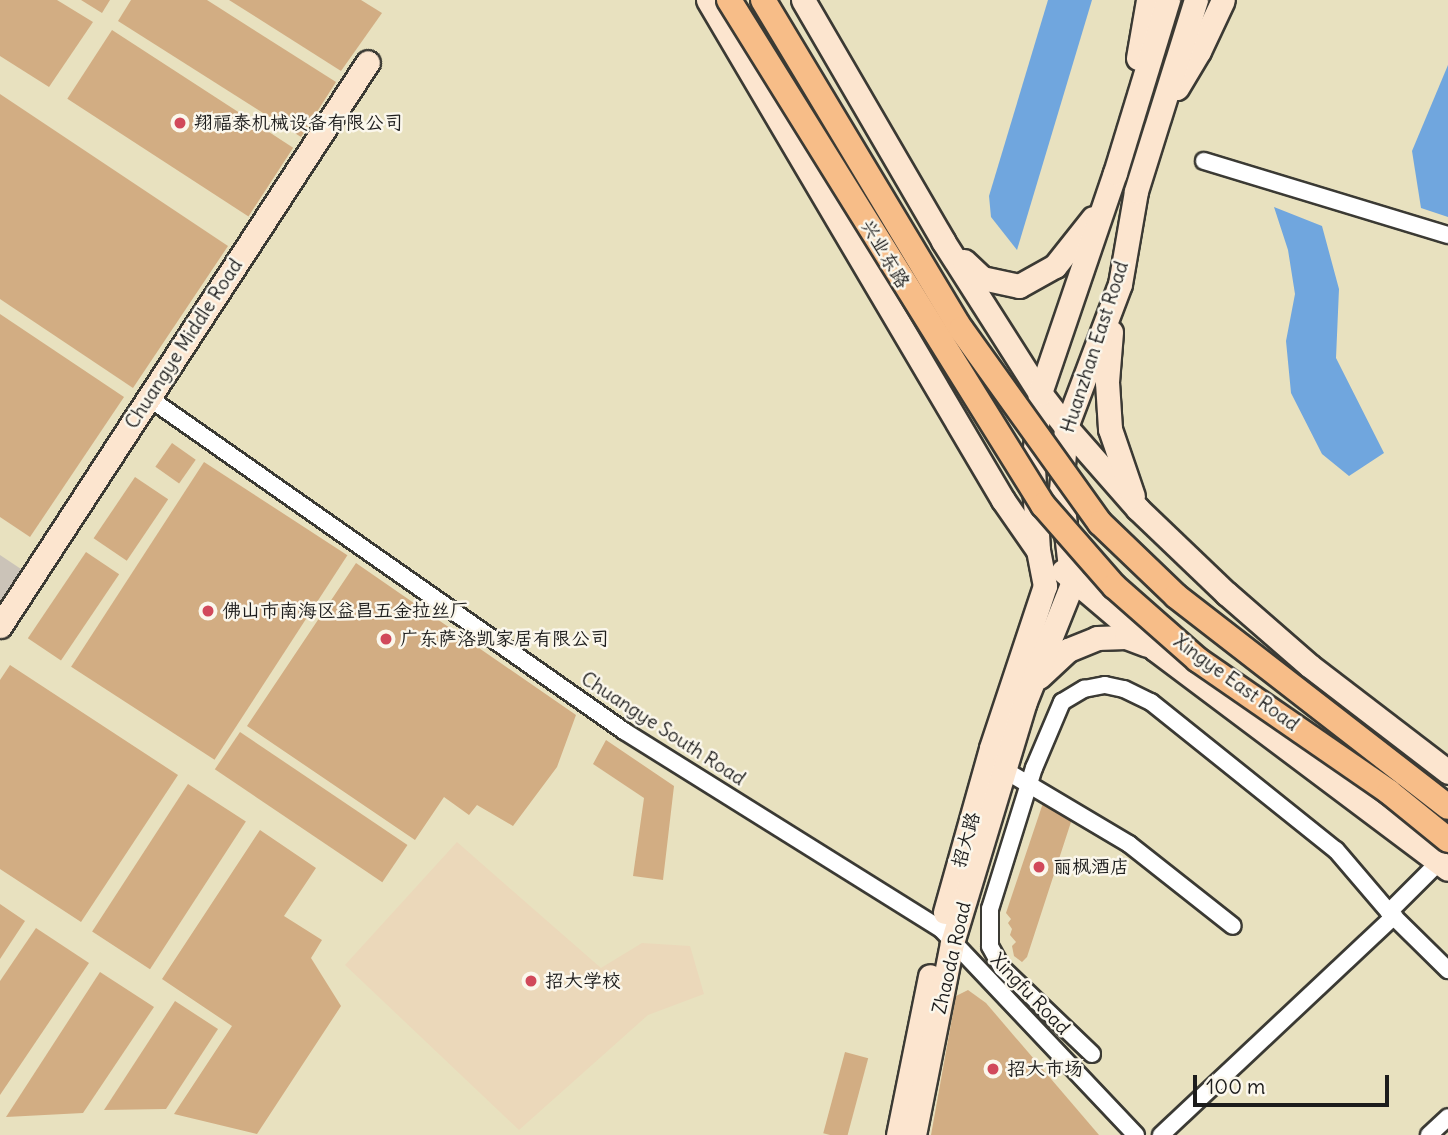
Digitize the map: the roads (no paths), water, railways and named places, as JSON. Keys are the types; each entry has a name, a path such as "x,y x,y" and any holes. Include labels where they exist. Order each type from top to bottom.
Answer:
{"main road":[{"path":"708,0 1003,500 1038,550 1156,649 1445,857"},
{"name":"Xingye East Road","path":"729,0 1043,505 1114,586 1198,660 1389,792 1445,857"},
{"path":"763,0 961,329 1100,523 1176,596 1448,807"},
{"path":"803,0 943,241 1040,393 1066,427 1138,509 1226,593 1310,666 1448,772"},
{"name":"Huanzhan East Road","path":"1136,99 1140,40 1148,0"},
{"name":"Huanzhan East Road","path":"1038,550 1033,469 1040,393 1104,205 1168,0"},
{"name":"Huanzhan East Road","path":"1024,704 1072,584 1061,491 1066,427 1120,284 1136,191 1196,0"},
{"name":"Huanzhan East Road","path":"1160,110 1199,51 1223,0"},
{"name":"Chuangye Middle Road","path":"0,626 368,62"},
{"path":"943,241 982,278 1019,286 1055,266 1104,205"},
{"path":"1091,244 1094,257 1105,263 1111,265 1125,256"},
{"path":"1120,284 1107,354 1110,429 1138,509"},
{"path":"996,765 1045,586 1038,550"},
{"path":"1024,704 1041,673 1068,650 1097,638 1126,637 1156,649"},
{"name":"Zhaoda Road","path":"914,1135 946,936 996,765 1024,704"},
{"path":"898,1135 946,936"}],"street":[{"path":"1204,161 1448,235"},
{"name":"Chuangye South Road","path":"149,398 624,732 946,936"},
{"path":"1092,1054 1002,968 990,946 990,909 1029,784 1062,702 1084,689 1105,685 1124,689 1150,702 1305,822 1336,850 1392,914 1448,970"},
{"path":"996,765 1129,844 1233,926"},
{"path":"1161,1135 1392,914 1445,857"},
{"name":"Xingfu Road","path":"946,936 1136,1135"},
{"path":"1429,1135 1448,1117"}],"water":[{"path":"1048,0 1092,0 1017,250 991,217 989,196"},
{"path":"1448,65 1448,217 1421,208 1412,151"},
{"path":"1274,207 1322,226 1339,289 1336,358 1384,453 1349,476 1322,454 1291,393 1286,341 1295,294 1288,250"}],"place":[{"name":"翔福泰机械设备有限公司","path":"180,123"},
{"name":"佛山市南海区益昌五金拉丝厂","path":"208,611"},
{"name":"广东萨洛凯家居有限公司","path":"386,639"},
{"name":"丽枫酒店","path":"1039,867"},
{"name":"招大学校","path":"531,981"},
{"name":"招大市场","path":"993,1069"}]}
